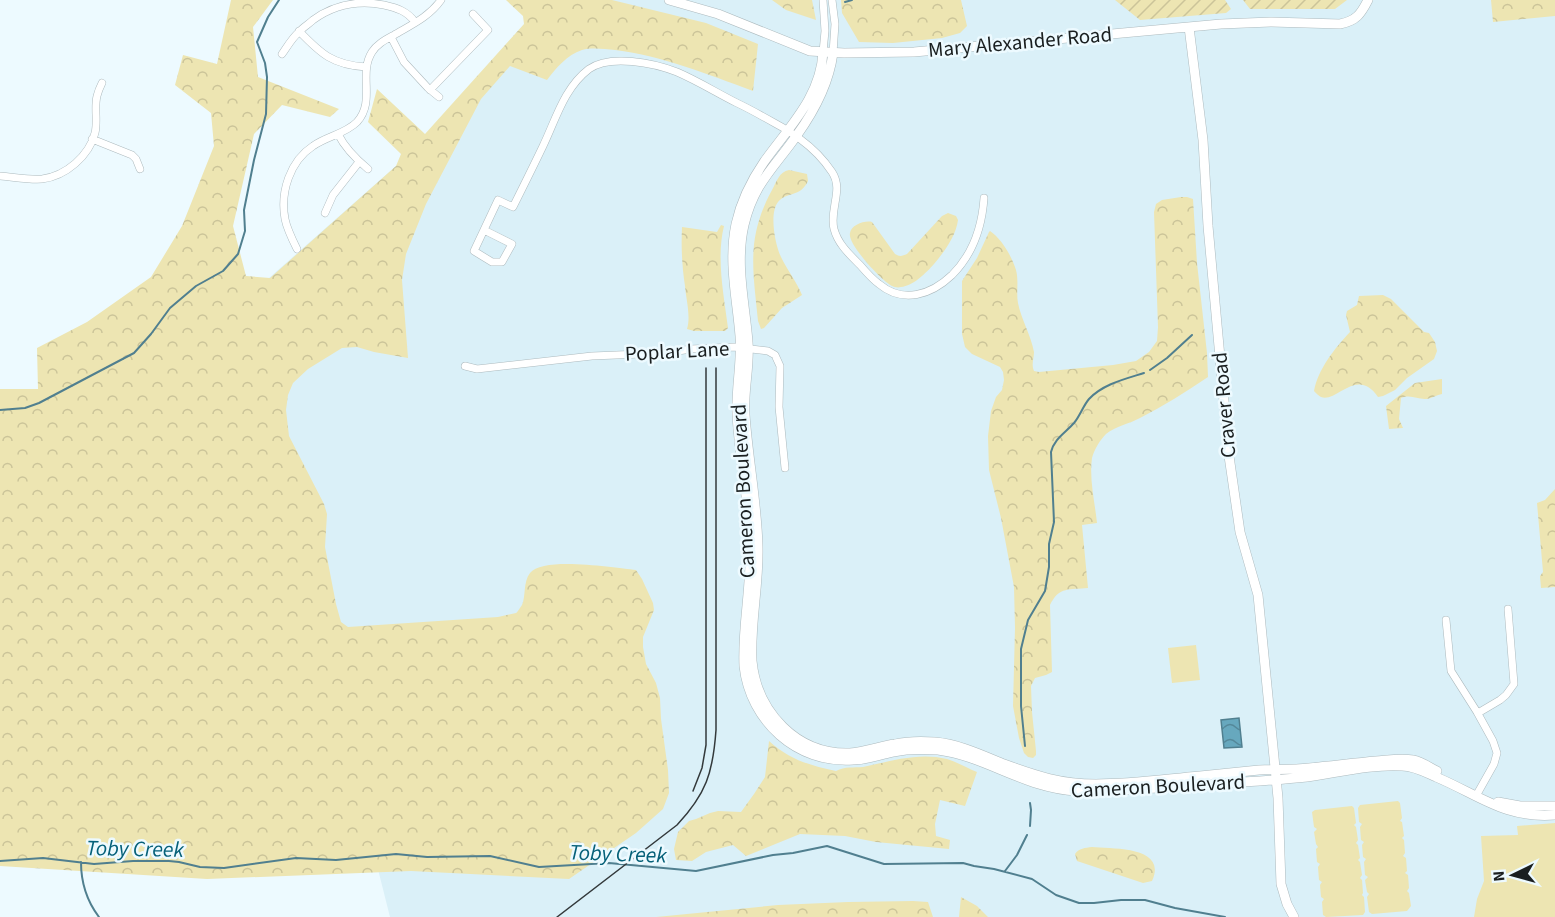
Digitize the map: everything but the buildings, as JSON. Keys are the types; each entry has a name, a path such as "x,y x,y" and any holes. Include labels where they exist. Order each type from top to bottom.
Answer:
{"street":[{"path":"297,249 284,217 284,200 289,175 295,164 314,145 355,124 364,112 367,102 366,67 375,48 429,14 441,0"},
{"name":"Mary Alexander Road","path":"669,0 718,14 807,50 869,54 1242,23 1346,23 1360,15 1368,0"},
{"name":"Cameron Boulevard","path":"823,0 828,75 820,97 792,134 760,184 750,205 741,242 740,268 750,505 758,537 754,559 752,656 756,685 774,719 791,735 812,746 831,752 864,752 902,742 943,743 1064,782 1124,782 1276,775 1292,770 1406,759 1427,765 1500,808 1515,813 1555,814"},
{"name":"Cameron Boulevard","path":"828,52 835,24 832,0"},
{"path":"282,54 299,31 333,8 372,3 404,11 415,22"},
{"path":"430,90 488,30 473,14"},
{"name":"Craver Road","path":"1189,27 1203,140 1228,456 1240,532 1258,595 1280,819 1282,891 1294,917"},
{"path":"299,31 319,51 330,58 345,64 366,67"},
{"path":"391,37 404,62 438,97"},
{"path":"484,230 512,244 502,262 492,262 474,251 498,200 513,207 567,92 579,77 596,65 610,62 659,67 676,72 764,117 802,140 824,162 834,176 837,190 833,222 840,244 878,283 896,294 913,296 927,293 955,272 978,234 984,198"},
{"path":"0,176 32,179 54,176 77,162 93,139 97,122 97,97 102,83"},
{"path":"338,134 343,145 368,169"},
{"path":"93,139 132,155 140,169"},
{"path":"325,213 333,195 359,162"},
{"name":"Poplar Lane","path":"465,366 474,369 613,354 696,349 744,348 772,353 779,362 780,370 780,415 785,468"},
{"path":"1478,712 1500,700 1514,684 1508,609"},
{"path":"1446,620 1451,671 1478,712 1493,741 1497,757 1477,794"},
{"name":"Cameron Boulevard","path":"1477,794 1512,805 1555,806"}],"shaded area":[{"path":"554,0 1555,0 1555,917 390,917 296,544 269,278 396,166"}],"green space":[{"path":"231,0 273,0 253,27 258,77 339,109 330,117 282,105 254,134 233,226 246,276 270,278 396,166 401,154 368,122 377,89 425,134 524,24 523,16 506,0 612,0 706,23 758,44 753,91 668,61 598,48 582,50 571,55 547,80 510,66 481,99 426,204 406,254 402,280 408,358 357,347 342,348 308,369 293,383 288,395 286,410 289,436 324,504 327,514 325,547 336,604 341,622 348,627 498,617 516,613 522,605 526,581 530,573 537,568 549,565 580,564 636,570 642,579 654,610 643,637 643,647 646,664 656,683 660,698 669,793 663,809 636,833 569,879 411,871 207,879 0,866 0,389 38,389 37,348 87,322 151,277 182,226 214,146 211,113 175,85 183,55 217,64"},
{"path":"772,0 812,0 816,20 786,10"},
{"path":"841,0 961,0 967,26 960,33 942,38 893,43 859,42 842,13"},
{"path":"1115,0 1225,0 1231,9 1226,13 1140,20"},
{"path":"1243,0 1347,0 1335,9 1250,9"},
{"path":"1491,0 1555,0 1555,16 1493,22"},
{"path":"789,170 807,174 808,181 801,190 785,196 778,202 775,207 774,229 781,257 802,295 782,308 761,329 754,285 755,239 758,223 772,190 781,175"},
{"path":"1181,197 1193,199 1208,377 1149,413 1110,431 1094,452 1091,474 1097,523 1082,525 1088,588 1061,592 1050,605 1052,672 1035,678 1031,686 1036,755 1033,758 1028,757 1024,753 1019,738 1013,706 1014,587 989,470 988,436 991,411 996,397 1002,390 1003,372 1000,367 972,354 965,347 962,334 962,281 977,258 990,231 1006,249 1016,270 1018,303 1033,346 1034,371 1136,361 1149,352 1157,341 1154,212 1156,204 1162,200"},
{"path":"948,213 956,216 958,220 949,243 927,271 915,282 906,286 896,287 887,283 866,262 851,238 851,230 856,225 862,222 872,222 895,254 902,256 907,254 942,216"},
{"path":"721,225 724,226 721,251 722,277 728,328 725,331 687,329 688,313 682,264 682,227 717,232"},
{"path":"1383,295 1391,299 1424,332 1429,333 1435,342 1437,351 1434,359 1407,378 1395,390 1383,396 1378,397 1370,388 1355,385 1334,395 1320,397 1314,391 1319,375 1333,352 1350,332 1347,311 1357,305 1359,296"},
{"path":"1442,379 1442,394 1427,399 1401,398 1399,419 1403,428 1389,429 1386,406 1415,383"},
{"path":"1555,489 1555,587 1541,588 1540,576 1543,572 1537,503 1545,500"},
{"path":"1196,645 1200,680 1172,683 1168,648"},
{"path":"769,741 800,761 836,771 843,768 863,767 926,756 947,759 977,772 965,806 940,800 935,824 936,836 950,840 949,849 876,842 845,836 800,834 746,856 733,845 706,852 692,861 676,860 674,849 678,832 689,821 718,811 741,812 765,777"},
{"path":"1398,801 1404,836 1402,838 1405,853 1403,856 1406,858 1407,871 1405,873 1408,875 1409,888 1407,891 1411,906 1407,911 1372,914 1369,912 1367,897 1369,894 1365,880 1368,877 1365,875 1364,862 1366,859 1363,857 1364,842 1361,840 1360,827 1362,824 1359,822 1358,808 1360,805"},
{"path":"1352,806 1356,823 1354,825 1358,840 1356,843 1360,858 1358,860 1362,875 1360,878 1365,912 1363,915 1326,917 1323,915 1322,902 1324,899 1321,897 1320,885 1322,882 1319,880 1318,867 1320,864 1317,862 1316,849 1318,847 1314,832 1317,829 1314,827 1312,812"},
{"path":"1555,823 1555,917 1474,917 1477,899 1484,881 1481,836 1518,835 1517,826"},
{"path":"1092,847 1124,849 1146,855 1152,861 1155,870 1152,881 1143,883 1077,861 1075,854 1077,852"},
{"path":"961,897 977,906 988,917 959,917"},
{"path":"928,902 933,917 656,917 778,905"}],"water":[{"path":"1239,718 1242,747 1224,748 1221,720"}],"waterway":[{"path":"0,410 25,408 39,403 134,353 170,308 196,286 223,271 238,254 245,231 244,210 266,114 267,77 265,63 257,42 268,17 279,0"},
{"path":"845,2 852,0"},
{"path":"1150,370 1192,335"},
{"path":"1025,746 1021,706 1021,649 1028,620 1045,591 1049,567 1049,544 1054,522 1052,447 1074,423 1087,402 1101,389 1144,373"},
{"path":"1030,803 1030,826"},
{"path":"1005,871 1017,855 1027,835"},
{"name":"Toby Creek","path":"0,861 43,858 94,864 169,861 200,867 224,868 296,858 336,860 396,854 427,857 490,856 539,867 609,863 696,871 827,846 884,864 963,863 994,869 1032,879 1056,895 1079,903 1145,900 1225,917"},
{"path":"81,862 85,891 99,917"}],"tram line":[{"path":"693,791 702,768 706,745 706,368"},
{"path":"557,917 677,825 695,803 710,771 716,730 716,368"}]}
